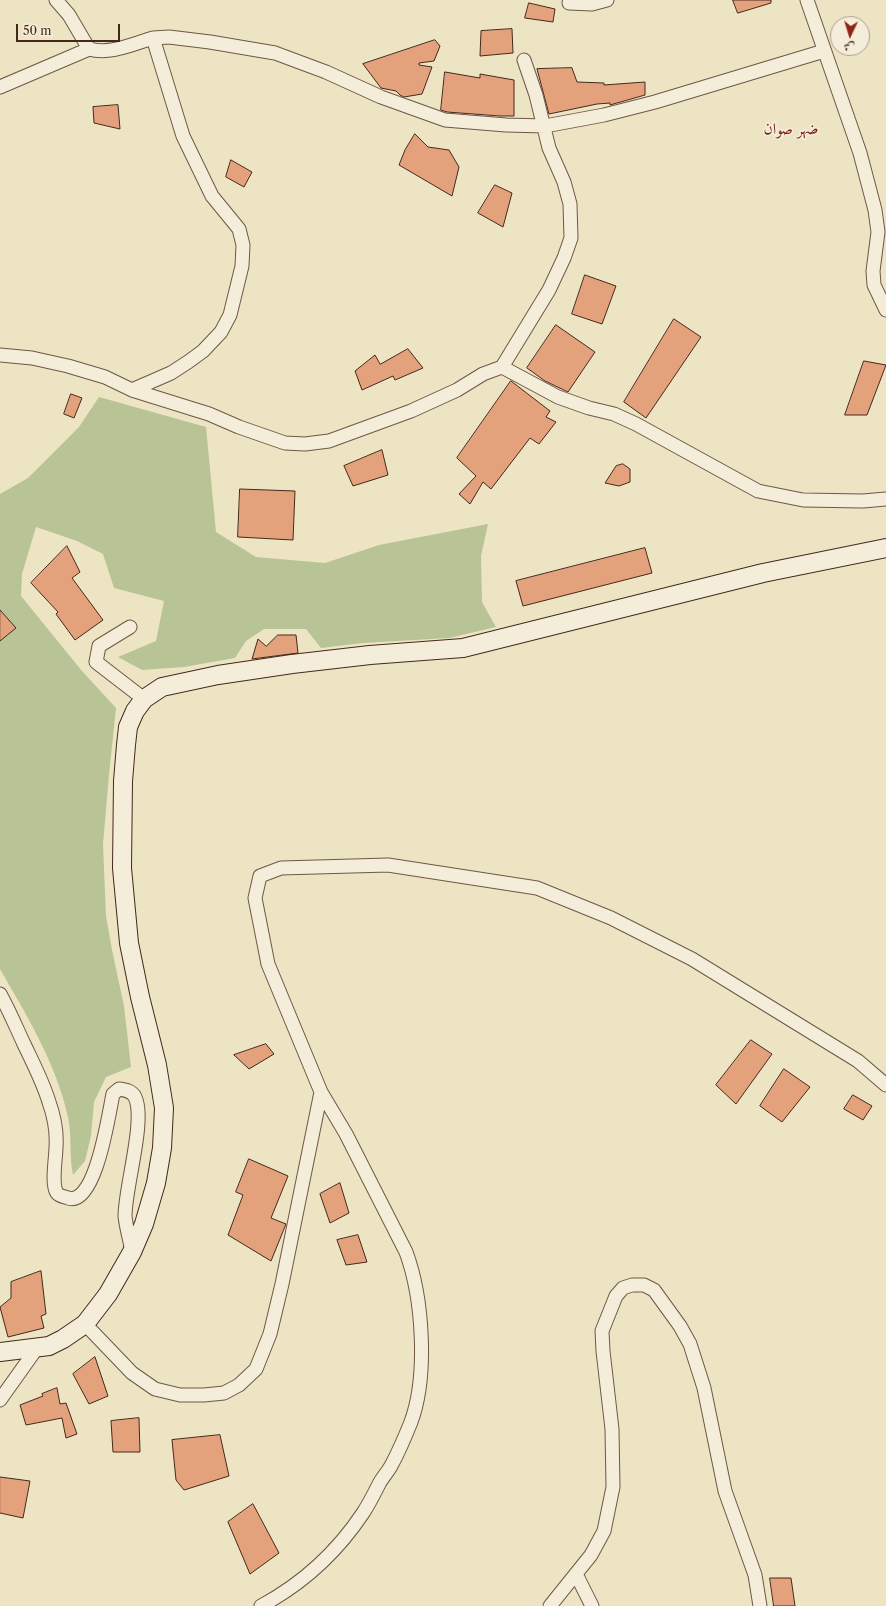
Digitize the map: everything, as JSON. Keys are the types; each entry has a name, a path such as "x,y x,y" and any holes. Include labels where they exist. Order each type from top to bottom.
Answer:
{"main road":[{"path":"0,1352 49,1346 63,1340 85,1324 108,1294 132,1252 144,1224 156,1183 162,1148 164,1108 157,1065 140,997 129,943 122,868 123,781 128,727 135,711 144,700 162,687 218,675 292,664 370,655 463,648 763,573 886,548"}],"street":[{"path":"56,0 70,16 89,49"},
{"path":"569,3 592,4 607,0"},
{"path":"807,0 860,153 875,210 878,232 873,271 874,285 886,310"},
{"path":"0,88 89,49 98,51 112,50 153,38 169,37 275,53 326,72 381,97 445,120 465,123 545,126 655,102 824,52"},
{"path":"132,390 171,373 188,362 203,351 221,332 230,315 242,266 243,245 239,229 212,196 183,136 153,38"},
{"path":"0,354 32,358 68,366 105,377 132,390 209,414 239,427 285,443 305,444 329,441 411,411 457,390 483,374 502,367 550,290 571,238 570,204 564,182 549,148 545,126 524,60"},
{"path":"502,367 558,397 589,408 614,414 636,424 758,491 803,500 863,501 886,499"},
{"path":"130,627 99,646 96,662 144,700"},
{"path":"261,1606 296,1584 331,1554 363,1513 390,1467 411,1422 416,1402 420,1373 421,1347 417,1293 413,1270 406,1252 346,1134 321,1092 268,964 255,898 260,876 281,868 388,865 537,888 611,918 692,959 858,1061 886,1086"},
{"path":"0,994 32,1061 49,1102 54,1122 56,1147 55,1185 57,1193 71,1199 80,1196 86,1189 93,1177 99,1160 114,1094 119,1089 128,1090 135,1096 138,1110 137,1129 125,1216 132,1252"},
{"path":"85,1324 132,1373 155,1389 180,1395 224,1393 239,1385 256,1370 270,1334 282,1284 321,1092"},
{"path":"550,1606 591,1556 604,1531 613,1487 612,1429 602,1331 616,1296 623,1288 632,1285 644,1285 654,1290 680,1326 690,1344 705,1394 725,1491 755,1575 760,1606"},
{"path":"0,1400 37,1348"},
{"path":"576,1574 592,1606"}],"green space":[{"path":"99,397 206,427 216,532 256,557 325,563 379,545 488,524 481,556 482,602 496,627 449,638 363,643 321,648 306,629 264,629 246,641 235,658 184,667 142,670 118,657 156,641 164,601 114,588 103,554 77,541 36,527 22,574 21,596 82,671 116,708 103,844 106,916 124,1006 131,1067 106,1077 94,1102 91,1136 85,1161 73,1175 70,1131 63,1097 40,1040 0,969 0,494 28,478 79,427"}],"building":[{"path":"733,0 771,0 771,3 738,13"},
{"path":"529,3 555,9 553,22 525,18"},
{"path":"512,29 513,53 480,56 481,31"},
{"path":"435,40 440,46 434,61 419,63 419,65 432,67 422,94 404,97 396,91 381,88 363,64"},
{"path":"572,68 577,82 604,83 604,85 645,82 645,95 610,105 610,103 597,104 549,114 537,69"},
{"path":"445,72 480,78 480,74 514,80 514,116 447,112 441,110"},
{"path":"118,105 120,129 94,123 93,107"},
{"path":"415,134 428,147 449,150 459,167 452,196 399,165 405,150"},
{"path":"231,160 252,172 244,187 226,177"},
{"path":"495,185 512,193 503,227 478,213"},
{"path":"585,275 616,286 602,324 572,314"},
{"path":"674,319 701,337 646,418 624,402"},
{"path":"556,325 595,352 568,392 545,381 527,368"},
{"path":"408,349 423,368 395,380 393,376 362,390 355,371 375,355 380,364"},
{"path":"864,361 886,365 867,415 845,415"},
{"path":"511,381 550,411 546,417 556,422 539,444 530,438 491,489 483,482 470,504 459,494 476,476 457,458"},
{"path":"71,394 82,398 74,418 64,414"},
{"path":"382,450 388,475 353,486 344,466"},
{"path":"623,464 630,469 630,482 619,486 605,483 616,466"},
{"path":"240,489 295,491 293,540 238,537"},
{"path":"67,546 80,572 72,578 103,620 75,640 56,614 58,612 31,583"},
{"path":"645,548 652,573 523,606 516,581"},
{"path":"0,610 16,628 0,641"},
{"path":"278,635 296,635 298,653 252,659 258,639 266,646"},
{"path":"751,1040 772,1054 736,1104 716,1085"},
{"path":"266,1044 274,1054 249,1069 234,1055"},
{"path":"784,1069 810,1087 782,1122 760,1106"},
{"path":"853,1095 872,1106 863,1120 844,1109"},
{"path":"249,1159 288,1176 271,1218 286,1224 271,1261 228,1235 243,1195 236,1192"},
{"path":"340,1183 349,1213 330,1223 320,1194"},
{"path":"358,1235 367,1262 346,1265 337,1240"},
{"path":"41,1271 46,1314 41,1316 44,1328 8,1337 0,1307 11,1298 11,1282"},
{"path":"95,1357 108,1396 89,1404 73,1374"},
{"path":"57,1388 60,1404 66,1403 77,1434 66,1438 62,1418 26,1425 20,1405 43,1396 42,1394"},
{"path":"139,1418 140,1452 113,1452 111,1421"},
{"path":"220,1435 229,1476 184,1490 176,1480 172,1440"},
{"path":"0,1477 30,1481 23,1518 0,1513"},
{"path":"253,1504 279,1553 250,1574 228,1522"},
{"path":"770,1578 791,1578 795,1606 774,1606"}],"district":[{"name":"ضهر صوان","path":"791,129"}]}
